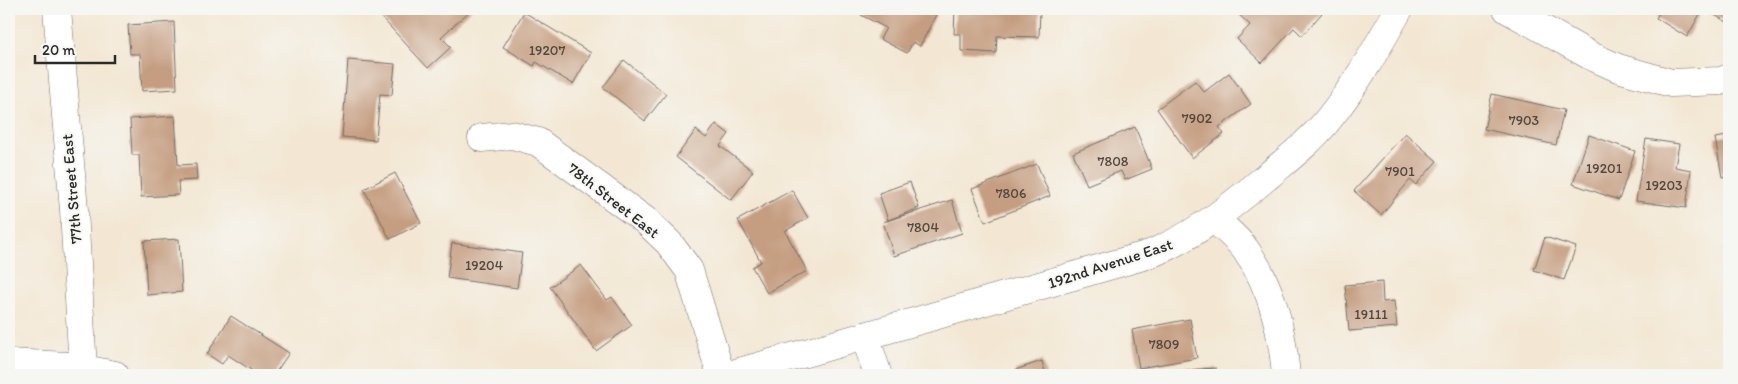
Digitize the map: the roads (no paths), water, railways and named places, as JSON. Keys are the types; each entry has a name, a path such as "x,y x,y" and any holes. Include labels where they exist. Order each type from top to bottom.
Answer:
{"street":[{"name":"77th Street East","path":"58,9 60,55 74,210 83,370"},
{"name":"192nd Avenue East","path":"729,375 1150,254 1173,244 1215,219 1293,155 1326,122 1366,68 1399,9"},
{"path":"1507,9 1591,56 1618,68 1670,83 1722,81 1729,78"},
{"name":"78th Street East","path":"482,138 512,135 538,142 646,221 669,243 689,270 722,375"},
{"path":"1215,219 1244,248 1264,281 1277,316 1286,375"},
{"path":"865,336 878,375"},
{"path":"9,363 68,366 115,375"}]}
